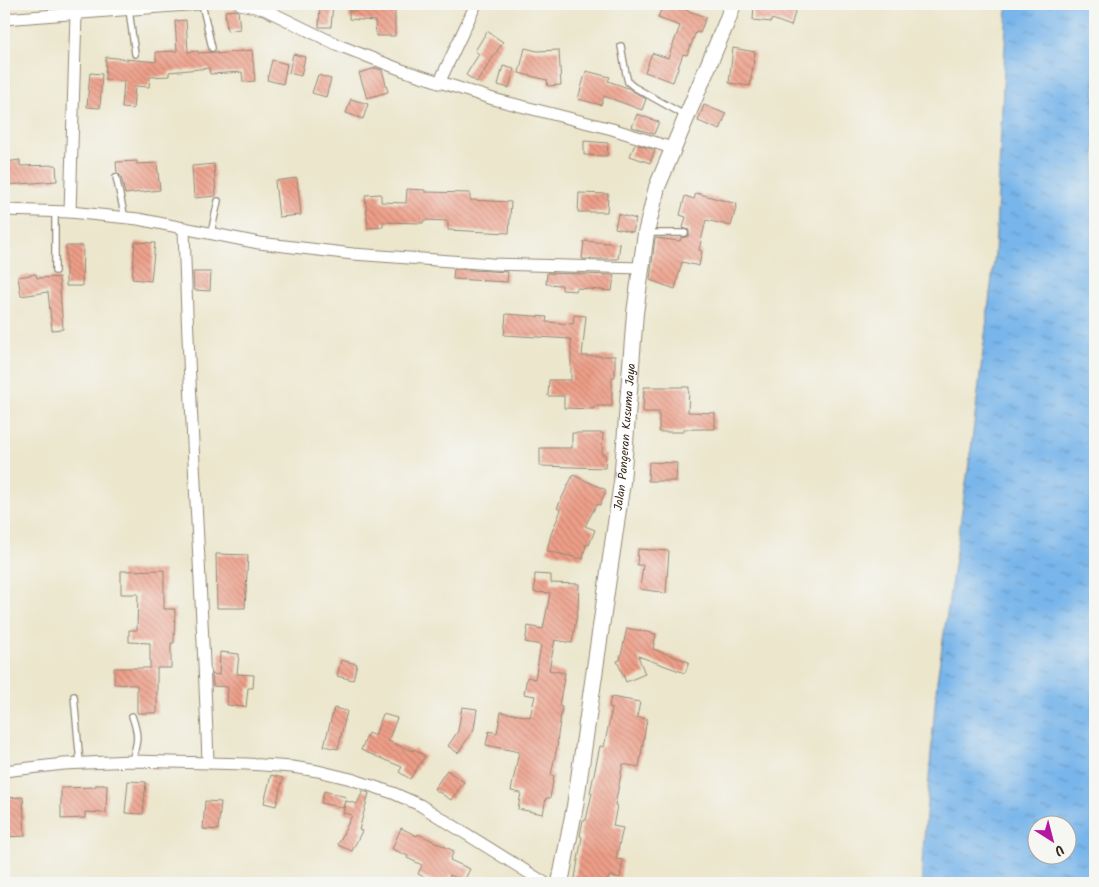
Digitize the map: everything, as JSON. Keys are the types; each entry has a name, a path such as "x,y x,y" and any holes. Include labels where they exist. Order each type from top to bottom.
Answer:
{"street":[{"path":"4,19 201,4"},
{"path":"240,4 264,9 365,57 439,83 493,99 612,129 672,148"},
{"path":"439,83 476,4"},
{"name":"Jalan Pangeran Kusuma Jaya","path":"560,883 575,806 622,482 635,313 646,233 657,187 727,21 732,4"},
{"path":"70,212 76,14"},
{"path":"4,210 70,212 125,218 259,243 353,254 492,264 641,268"},
{"path":"184,228 208,762"},
{"path":"4,770 80,763 132,761 208,762 292,767 318,771 351,779 393,793 420,805 545,883"}],"lane":[{"path":"201,4 212,48"},
{"path":"129,10 135,54"},
{"path":"621,46 628,82 686,116"},
{"path":"116,178 125,218"},
{"path":"211,234 218,201"},
{"path":"55,212 55,271"},
{"path":"646,233 685,233"},
{"path":"74,696 80,763"},
{"path":"132,716 138,741 132,761"}],"water":[{"path":"1007,4 1095,4 1095,883 922,883 937,681 971,449 995,253"}],"building":[{"path":"320,4 333,4 331,27 319,27"},
{"path":"356,4 372,4 371,11 395,11 395,36 376,36 375,21 349,19 349,11 356,11"},
{"path":"663,4 678,4 677,7 706,17 700,33 696,32 687,55 683,54 673,82 645,72 652,53 668,58 680,26 658,18"},
{"path":"754,4 780,7 781,4 796,9 791,26 772,19 771,22 753,20"},
{"path":"225,11 238,11 240,29 227,31"},
{"path":"186,20 188,52 217,52 217,54 252,50 255,81 243,82 242,72 210,74 209,68 169,72 169,76 150,77 149,87 135,86 133,109 122,108 124,81 105,80 106,57 156,62 156,52 177,51 175,21"},
{"path":"487,31 503,42 477,82 466,75 479,54 475,51"},
{"path":"525,48 537,51 559,50 561,85 548,86 547,80 519,73"},
{"path":"733,48 755,52 750,86 729,83"},
{"path":"293,54 305,57 301,76 289,73"},
{"path":"272,60 287,64 283,84 267,80"},
{"path":"503,66 514,69 509,88 498,85"},
{"path":"376,68 382,70 388,92 367,98 359,73"},
{"path":"586,71 610,77 608,81 628,88 646,99 642,110 604,96 601,105 578,99"},
{"path":"90,73 102,74 100,108 87,107"},
{"path":"318,75 331,79 326,97 312,93"},
{"path":"351,99 368,104 363,119 346,113"},
{"path":"704,105 726,114 720,130 698,121"},
{"path":"637,114 659,122 654,134 632,127"},
{"path":"584,141 608,143 607,156 584,155"},
{"path":"635,144 655,150 650,163 630,156"},
{"path":"20,160 20,166 56,165 57,181 8,185 6,162"},
{"path":"137,161 137,164 157,163 160,190 125,194 121,176 117,173 116,162"},
{"path":"214,164 216,196 194,198 192,166"},
{"path":"297,178 301,215 279,217 275,181"},
{"path":"407,189 425,190 425,192 470,193 470,200 511,202 509,233 448,230 448,221 424,220 423,223 383,222 383,227 368,228 365,195 381,194 381,202 406,203"},
{"path":"579,193 608,194 607,212 578,212"},
{"path":"696,193 737,204 731,226 706,220 699,250 702,251 699,266 682,262 675,289 650,280 655,238 680,241 681,238 689,236 689,230 683,228 686,217 680,215 685,196 694,199"},
{"path":"618,214 636,219 633,232 615,228"},
{"path":"584,241 620,244 618,259 582,259"},
{"path":"135,242 155,243 151,281 132,279"},
{"path":"66,246 83,246 82,286 66,286"},
{"path":"454,269 508,272 507,282 453,279"},
{"path":"193,272 211,272 210,291 194,290"},
{"path":"547,273 614,275 612,291 577,288 576,291 562,290 562,285 546,284"},
{"path":"36,274 37,278 59,277 63,329 52,330 48,292 21,296 18,277"},
{"path":"506,314 547,317 546,322 573,324 574,315 586,316 582,356 615,356 615,377 612,377 612,406 594,406 594,409 564,408 564,396 548,396 549,380 571,380 571,339 504,335"},
{"path":"644,387 689,387 688,412 715,413 715,429 684,429 684,432 659,432 659,412 643,412"},
{"path":"572,433 603,433 602,454 606,454 605,468 540,466 540,448 572,448"},
{"path":"649,462 677,463 676,481 648,481"},
{"path":"573,475 606,490 600,505 597,504 585,526 595,530 589,545 586,544 583,559 547,551 551,534 561,510 557,508"},
{"path":"638,549 669,551 666,593 640,589 643,565 637,565"},
{"path":"216,554 248,555 245,608 217,608"},
{"path":"164,570 164,609 175,609 174,643 171,643 171,668 157,668 157,713 137,713 137,685 114,684 114,668 150,668 150,643 129,642 129,630 137,630 138,594 121,594 121,571"},
{"path":"535,574 551,575 551,583 579,584 578,608 572,643 555,640 549,670 565,673 559,706 562,707 558,742 551,775 554,776 550,798 546,798 543,814 518,809 521,793 511,791 519,752 486,745 489,731 497,733 501,712 530,717 535,696 524,694 527,677 535,679 541,645 525,642 528,626 543,629 550,593 534,592"},
{"path":"627,628 656,634 653,649 689,662 685,673 638,656 645,674 626,682 617,661 620,660"},
{"path":"220,652 239,654 237,674 254,675 253,688 248,688 246,707 227,705 228,687 213,686 212,674 219,675"},
{"path":"341,660 357,664 353,680 337,676"},
{"path":"611,697 640,702 637,717 647,719 639,767 623,764 615,805 617,806 613,826 623,828 616,859 623,860 620,878 609,876 607,883 574,883 583,820 586,820 600,746 604,747 612,708 609,707"},
{"path":"462,707 477,709 474,729 458,753 448,746 458,731"},
{"path":"334,708 347,711 338,749 324,746"},
{"path":"383,714 397,718 388,741 413,751 414,749 425,756 410,779 399,772 402,767 361,750 368,733 375,736"},
{"path":"447,770 464,782 451,800 434,789"},
{"path":"271,775 283,778 276,806 264,803"},
{"path":"128,781 146,782 143,814 125,813"},
{"path":"96,785 107,785 106,813 85,812 85,818 61,819 61,788 95,787"},
{"path":"324,791 346,797 343,808 321,803"},
{"path":"363,791 369,793 359,830 362,831 352,851 338,845 352,815 343,813 346,801 357,804"},
{"path":"23,797 25,836 4,837 4,798"},
{"path":"205,801 221,802 218,830 203,829"},
{"path":"401,828 454,851 450,860 470,869 464,881 450,875 447,883 438,883 418,874 422,865 392,849"}]}
